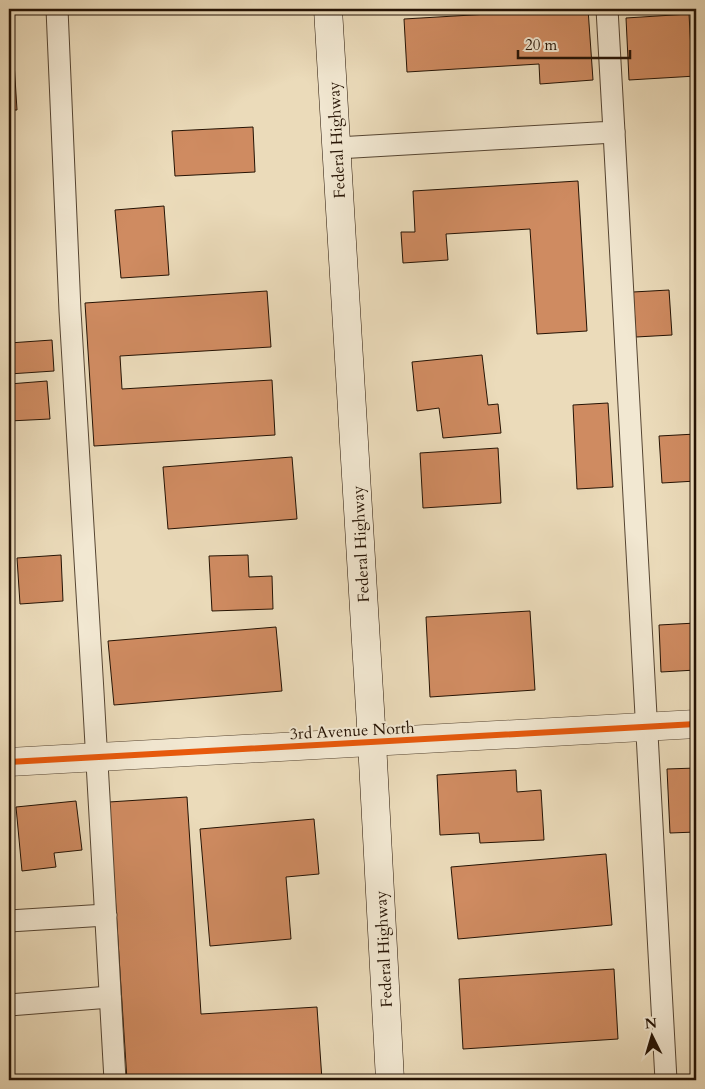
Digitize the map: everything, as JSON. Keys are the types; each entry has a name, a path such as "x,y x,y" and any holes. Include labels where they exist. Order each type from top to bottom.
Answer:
{"main road":[{"name":"Federal Highway","path":"328,9 372,742 390,1080"},
{"name":"3rd Avenue North","path":"9,762 696,724"}],"lane":[{"path":"57,9 70,311 115,1080"},
{"path":"607,9 666,1080"},
{"path":"337,148 614,132"},
{"path":"9,921 106,916"},
{"path":"9,1005 110,997"}],"building":[{"path":"588,9 593,80 540,84 539,64 407,72 404,19"},
{"path":"689,14 691,50 696,49 696,76 629,80 626,18"},
{"path":"13,46 17,110 9,110 9,47"},
{"path":"253,127 255,172 175,176 172,131"},
{"path":"578,181 587,331 537,334 530,229 446,234 448,260 403,263 401,232 415,232 413,191"},
{"path":"164,206 169,275 121,278 115,210"},
{"path":"669,290 672,335 636,337 633,292"},
{"path":"267,291 271,347 120,356 122,389 272,380 275,435 94,446 85,303"},
{"path":"52,340 54,371 9,374 9,343"},
{"path":"482,355 488,405 498,404 501,433 443,438 439,408 417,411 412,362"},
{"path":"47,381 50,419 9,421 9,384"},
{"path":"608,403 613,487 577,489 573,405"},
{"path":"696,434 696,481 662,483 659,436"},
{"path":"498,448 501,503 423,508 420,453"},
{"path":"292,457 297,519 168,529 163,467"},
{"path":"61,555 63,601 20,604 17,558"},
{"path":"248,555 249,577 272,576 273,609 212,611 209,556"},
{"path":"530,611 535,690 430,697 426,617"},
{"path":"696,623 696,670 661,672 659,625"},
{"path":"276,627 282,691 114,705 108,641"},
{"path":"696,768 696,832 670,833 667,769"},
{"path":"516,770 517,792 541,790 544,840 480,843 479,833 440,835 437,775"},
{"path":"187,797 201,1014 317,1007 322,1080 127,1080 109,802"},
{"path":"76,801 82,850 54,853 56,867 22,871 16,807"},
{"path":"314,819 319,874 286,877 291,939 210,946 200,829"},
{"path":"606,854 612,925 458,939 451,867"},
{"path":"614,969 618,1039 463,1049 459,979"}],"cycle path":[{"path":"9,762 696,724"}]}
